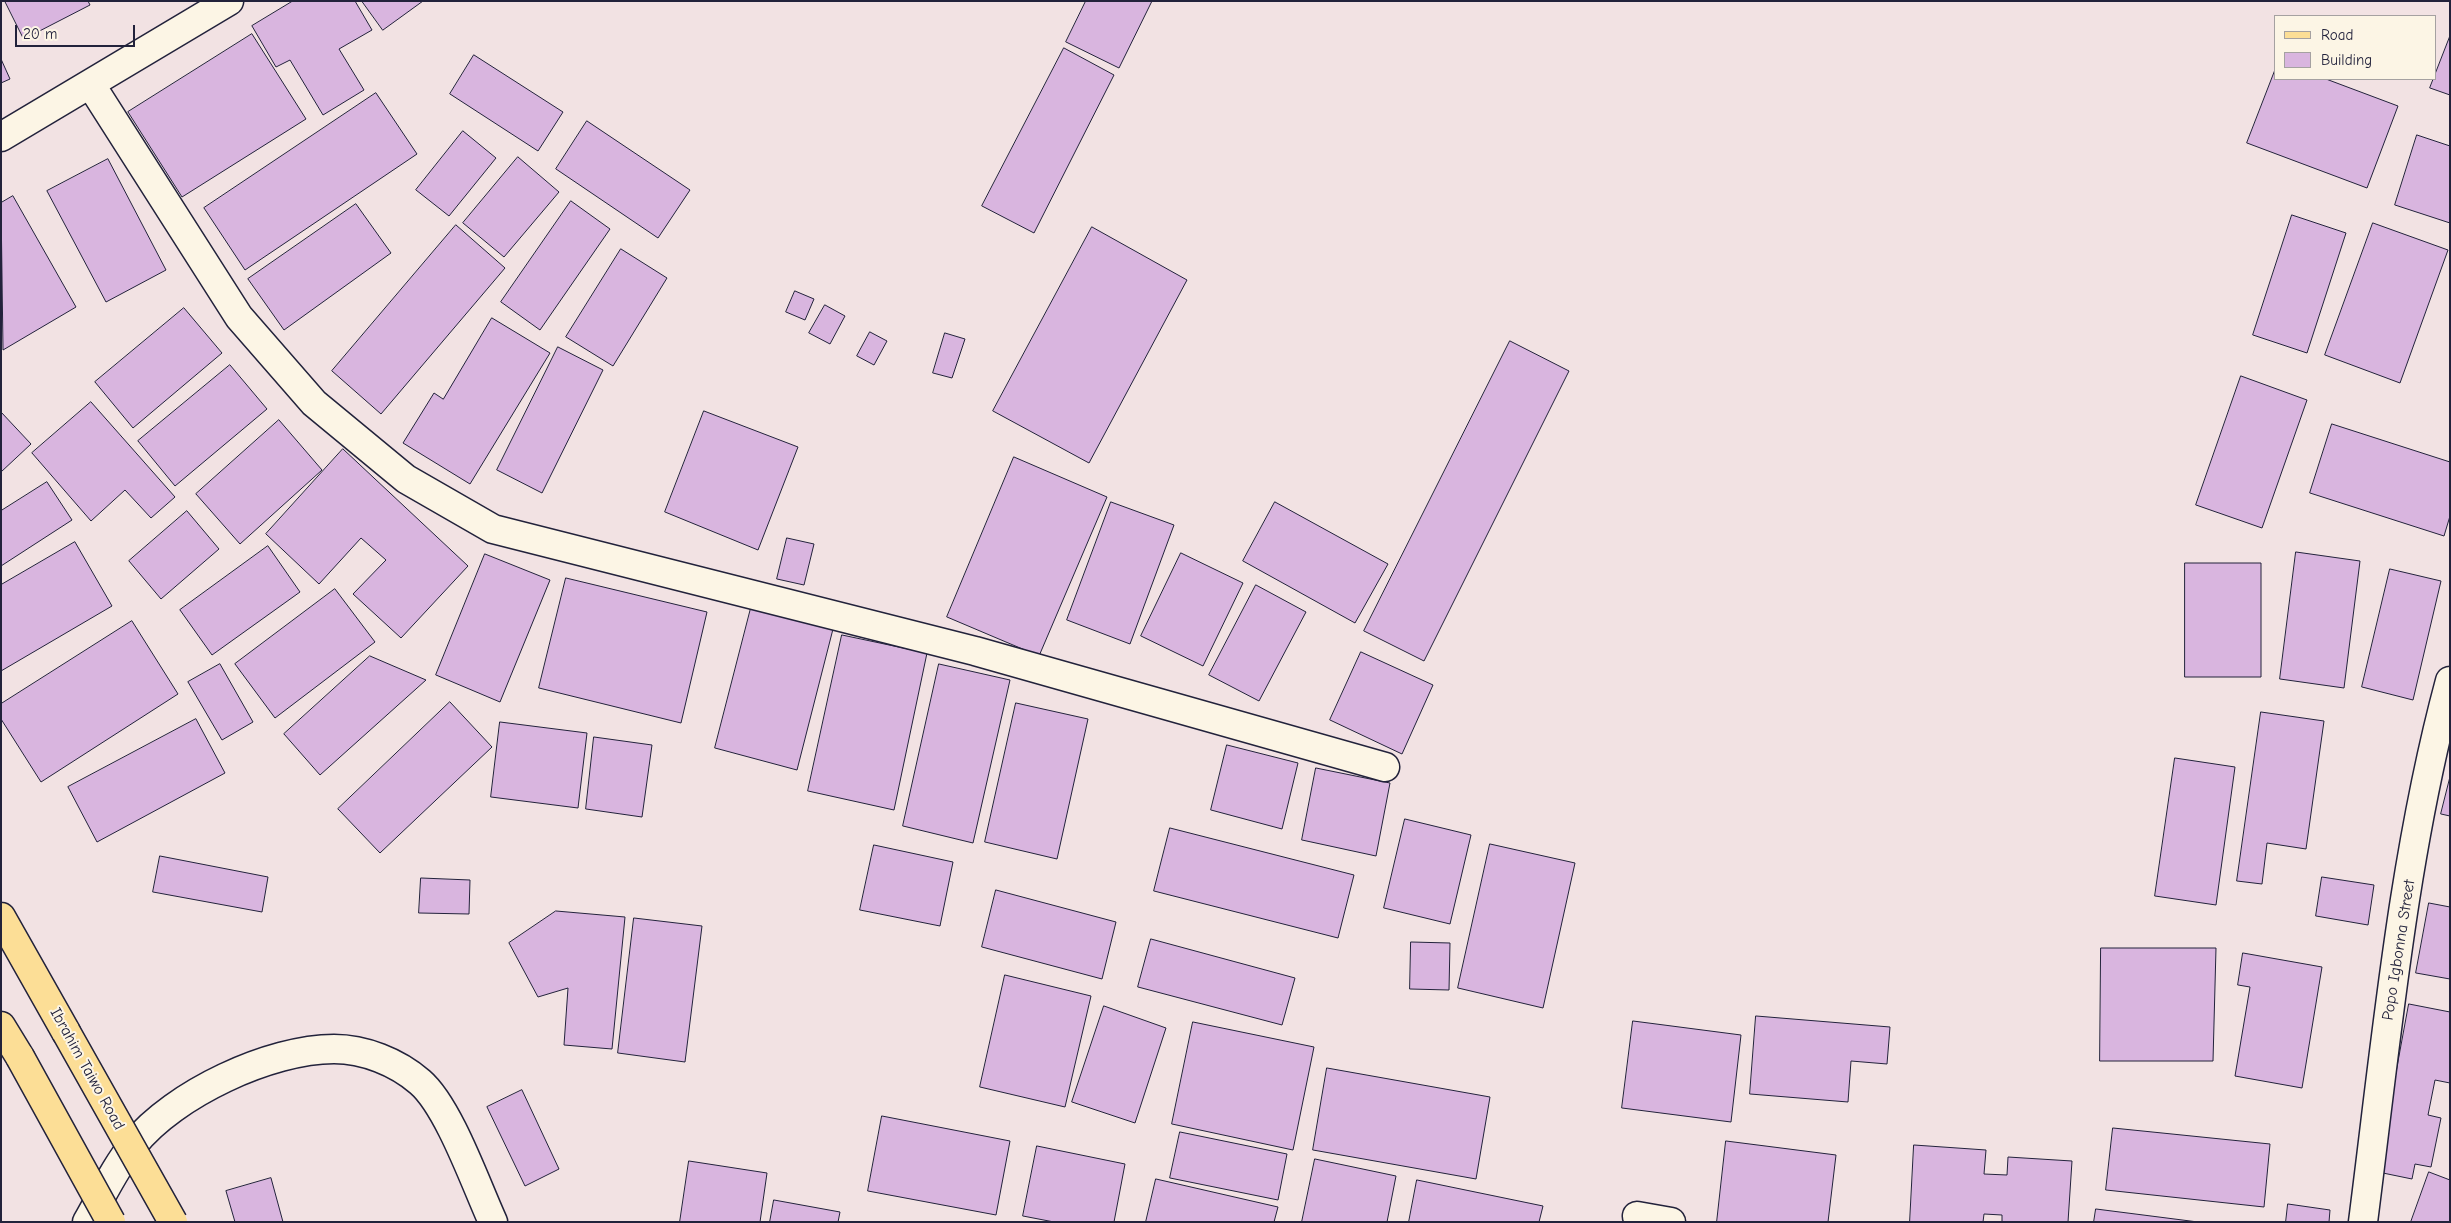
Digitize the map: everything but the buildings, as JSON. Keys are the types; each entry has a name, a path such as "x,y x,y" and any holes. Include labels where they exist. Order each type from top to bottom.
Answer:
{"main road":[{"name":"Ibrahim Taiwo Road","path":"1,917 173,1222"},
{"path":"1,1026 111,1222"}],"street":[{"path":"1,137 229,1"},
{"path":"91,85 239,317 314,403 406,479 493,529 975,651 1385,767"},
{"name":"Popo Igbonna Street","path":"2363,1222 2396,964 2432,745 2450,681"},
{"path":"87,1222 134,1144 161,1119 192,1095 231,1074 272,1060 334,1049 367,1054 394,1064 421,1082 442,1108 493,1222"},
{"path":"1637,1216 1671,1222"}]}
